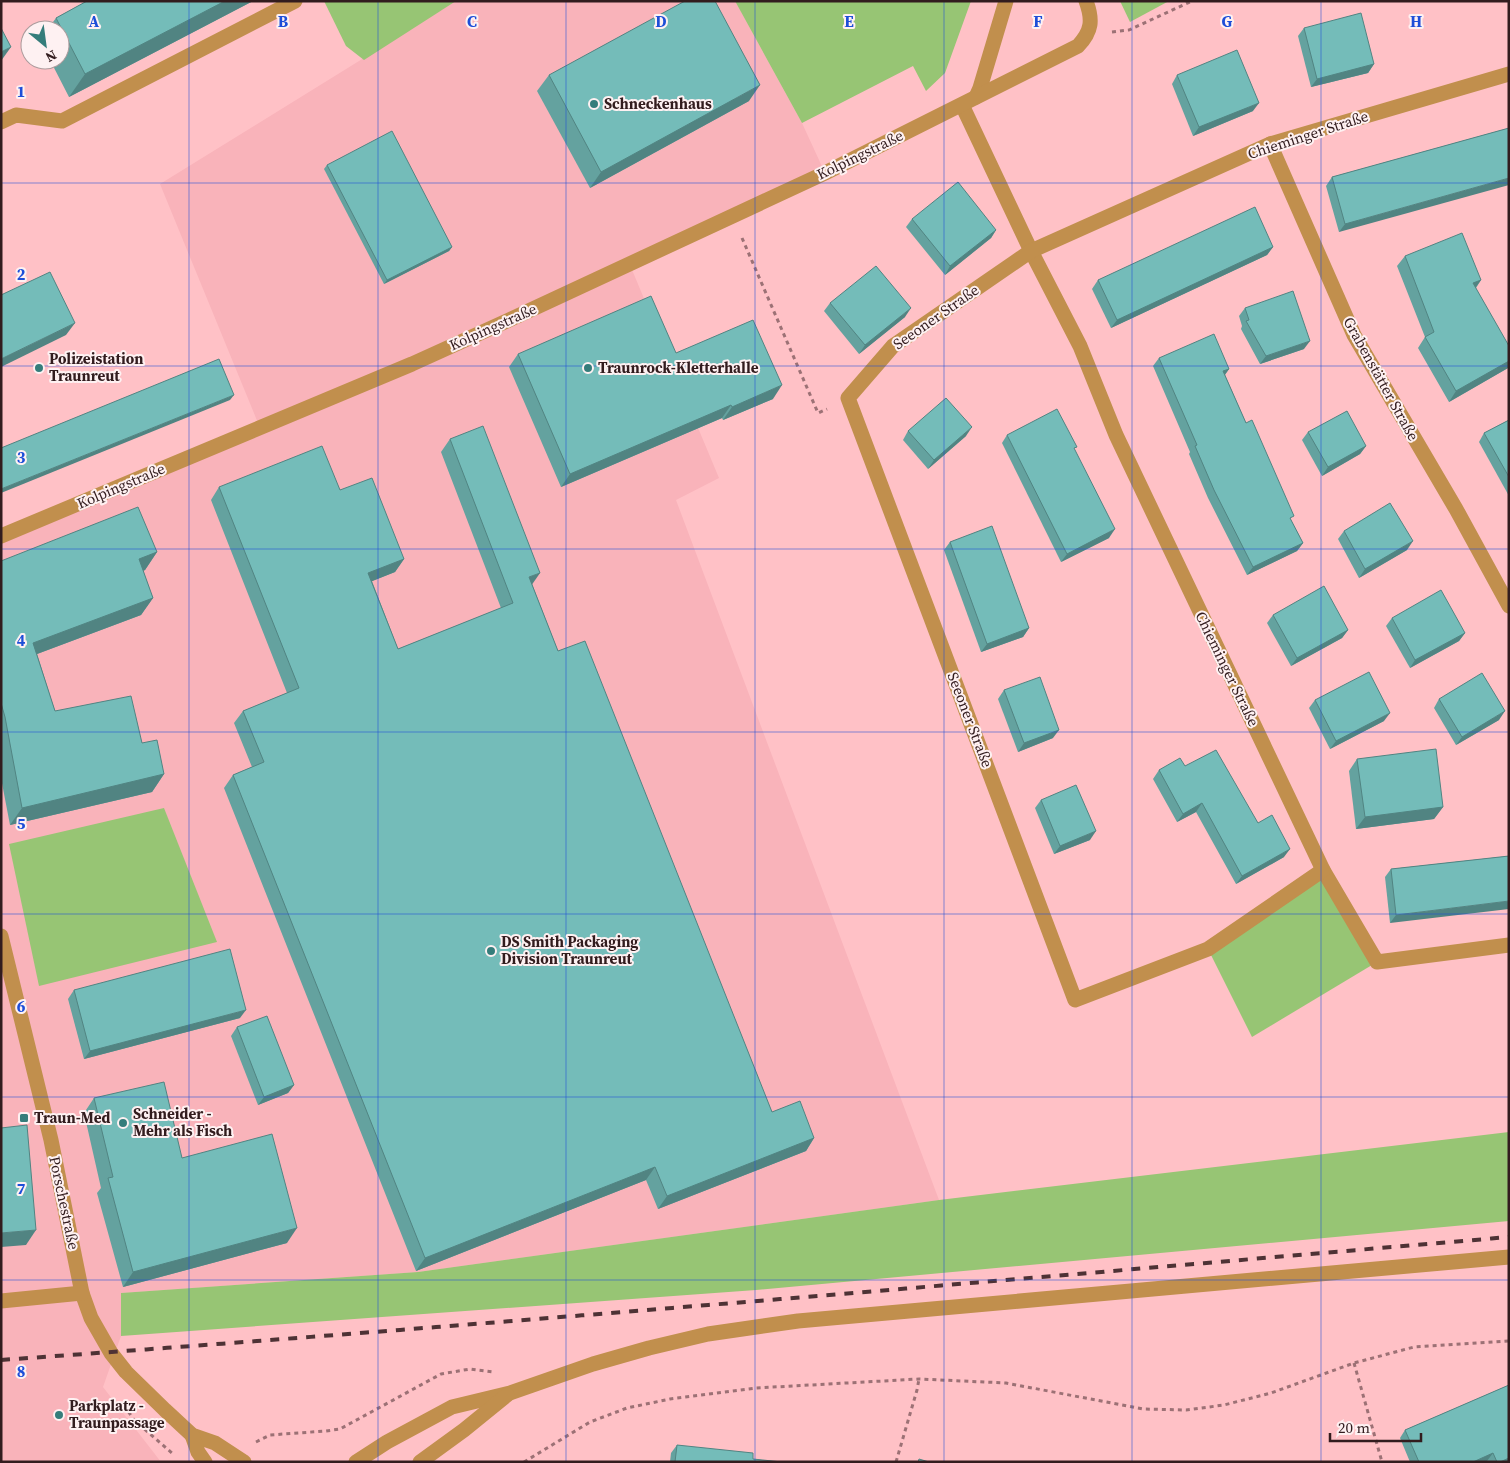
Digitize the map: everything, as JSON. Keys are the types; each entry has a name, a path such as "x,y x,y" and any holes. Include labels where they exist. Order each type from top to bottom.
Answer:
{"street":[{"path":"1,122 16,115 62,121 296,1"},
{"path":"976,97 1006,1"},
{"path":"1086,1 1090,22 1088,36"},
{"name":"Kolpingstraße","path":"1,536 412,364 826,173 1078,46 1088,36"},
{"name":"Chieminger Straße","path":"1031,250 1270,144 1509,74"},
{"name":"Chieminger Straße","path":"962,105 1031,250 1080,346 1116,435 1324,870 1377,962 1509,945"},
{"name":"Grabenstätter Straße","path":"1270,144 1354,335 1456,509 1509,606"},
{"name":"Seeoner Straße","path":"1031,250 893,346 848,398 1075,1000 1208,949 1324,870"},
{"name":"Porschestraße","path":"1,936 51,1140 82,1293 91,1318 111,1353 142,1389 192,1435 215,1443 244,1462"},
{"path":"356,1462 387,1442 452,1407 510,1393 593,1364 649,1348 708,1334 798,1321 1509,1257"},
{"path":"1,1301 82,1293"},
{"path":"420,1462 510,1393"},
{"name":"Porschestraße","path":"192,1435 198,1452 205,1462"}],"path":[{"path":"1088,36 1129,30 1192,1"},
{"path":"733,216 818,413 848,398"},
{"path":"524,1462 590,1422 627,1408 670,1399 756,1388 919,1379 1006,1383 1143,1409 1186,1410 1224,1405 1271,1393 1354,1363 1414,1347 1509,1341"},
{"path":"1354,1363 1382,1462"},
{"path":"896,1462 919,1379"}],"shaded area":[{"path":"456,1 735,1 802,123 825,173 630,265 719,478 676,500 939,1200 418,1272 121,1293 121,1336 103,1387 161,1462 1,1462 1,537 258,423 160,184"}],"green space":[{"path":"324,1 456,1 364,60 346,46"},
{"path":"735,1 971,1 945,73 926,91 913,66 802,123"},
{"path":"1120,1 1169,1 1130,22"},
{"path":"164,808 217,942 39,986 9,844"},
{"path":"1323,870 1377,962 1252,1037 1208,949"},
{"path":"1509,1132 1509,1221 756,1290 121,1336 121,1293 418,1272 939,1200"}],"building":[{"path":"87,1 225,1 85,74 70,45 70,20 57,20 56,18"},
{"path":"685,1 715,1 760,85 601,172 549,75"},
{"path":"1361,13 1374,64 1317,79 1304,28"},
{"path":"1,28 11,47 1,52"},
{"path":"1237,50 1259,103 1199,127 1177,75"},
{"path":"1509,128 1509,178 1345,224 1332,177"},
{"path":"392,131 452,247 387,280 327,165"},
{"path":"958,182 996,230 950,266 912,219"},
{"path":"1255,207 1273,247 1117,320 1098,280"},
{"path":"1462,233 1481,280 1473,283 1509,346 1509,361 1456,391 1425,337 1434,332 1405,256"},
{"path":"876,266 911,308 865,345 830,303"},
{"path":"50,272 75,323 1,359 1,295"},
{"path":"1293,291 1310,341 1266,356 1246,321 1249,320 1245,308"},
{"path":"651,296 676,353 753,320 782,385 570,474 518,354"},
{"path":"1214,334 1229,369 1223,371 1246,423 1252,420 1294,516 1290,518 1303,543 1253,567 1214,490 1195,446 1197,445 1159,358"},
{"path":"219,359 234,395 1,489 1,448"},
{"path":"946,398 972,427 934,460 908,431"},
{"path":"1057,409 1077,447 1074,448 1115,529 1067,554 1007,435"},
{"path":"1347,411 1366,446 1328,467 1308,432"},
{"path":"1509,420 1509,477 1484,433"},
{"name":"DS Smith Packaging Division Traunreut","path":"483,426 540,573 529,577 558,651 585,641 772,1112 800,1101 814,1138 667,1196 655,1167 425,1258 233,775 264,762 243,711 299,688 219,487 322,446 340,490 372,478 404,559 368,573 398,649 513,603 450,439"},
{"path":"1390,503 1413,541 1365,569 1344,531"},
{"path":"138,507 157,552 139,559 153,598 33,643 55,711 131,696 142,743 157,740 164,774 22,808 1,703 1,561"},
{"path":"992,526 1029,628 987,644 950,542"},
{"path":"1324,586 1348,630 1297,658 1273,615"},
{"path":"1441,590 1465,633 1415,660 1392,618"},
{"path":"1369,672 1390,713 1336,741 1315,700"},
{"path":"1482,673 1505,711 1462,737 1439,699"},
{"path":"1040,677 1059,730 1024,743 1004,690"},
{"path":"1436,749 1443,807 1365,817 1357,759"},
{"path":"1216,750 1258,823 1272,815 1290,849 1242,876 1202,803 1183,814 1159,770 1180,758 1185,766"},
{"path":"1076,785 1096,831 1060,846 1041,800"},
{"path":"1509,856 1509,901 1396,915 1391,869"},
{"path":"230,949 246,1010 90,1051 74,990"},
{"path":"267,1016 294,1085 264,1097 237,1027"},
{"path":"164,1082 182,1158 272,1134 297,1228 133,1272 108,1178 113,1177 94,1098"},
{"path":"27,1125 36,1230 1,1233 1,1128"},
{"path":"1509,1385 1509,1458 1497,1462 1493,1453 1473,1462 1419,1462 1405,1430"},
{"path":"677,1445 753,1453 753,1459 782,1462 675,1462"},
{"path":"919,1459 929,1462 918,1462"}],"railway":[{"path":"1,1360 567,1317 1509,1237"}],"place":[{"name":"Schneckenhaus","path":"594,104"},
{"name":"Polizeistation Traunreut","path":"39,368"},
{"name":"Traunrock-Kletterhalle","path":"588,368"},
{"name":"DS Smith Packaging Division Traunreut","path":"491,951"},
{"name":"Traun-Med","path":"24,1118"},
{"name":"Schneider - Mehr als Fisch","path":"123,1123"},
{"name":"Parkplatz - Traunpassage","path":"59,1415"}]}
